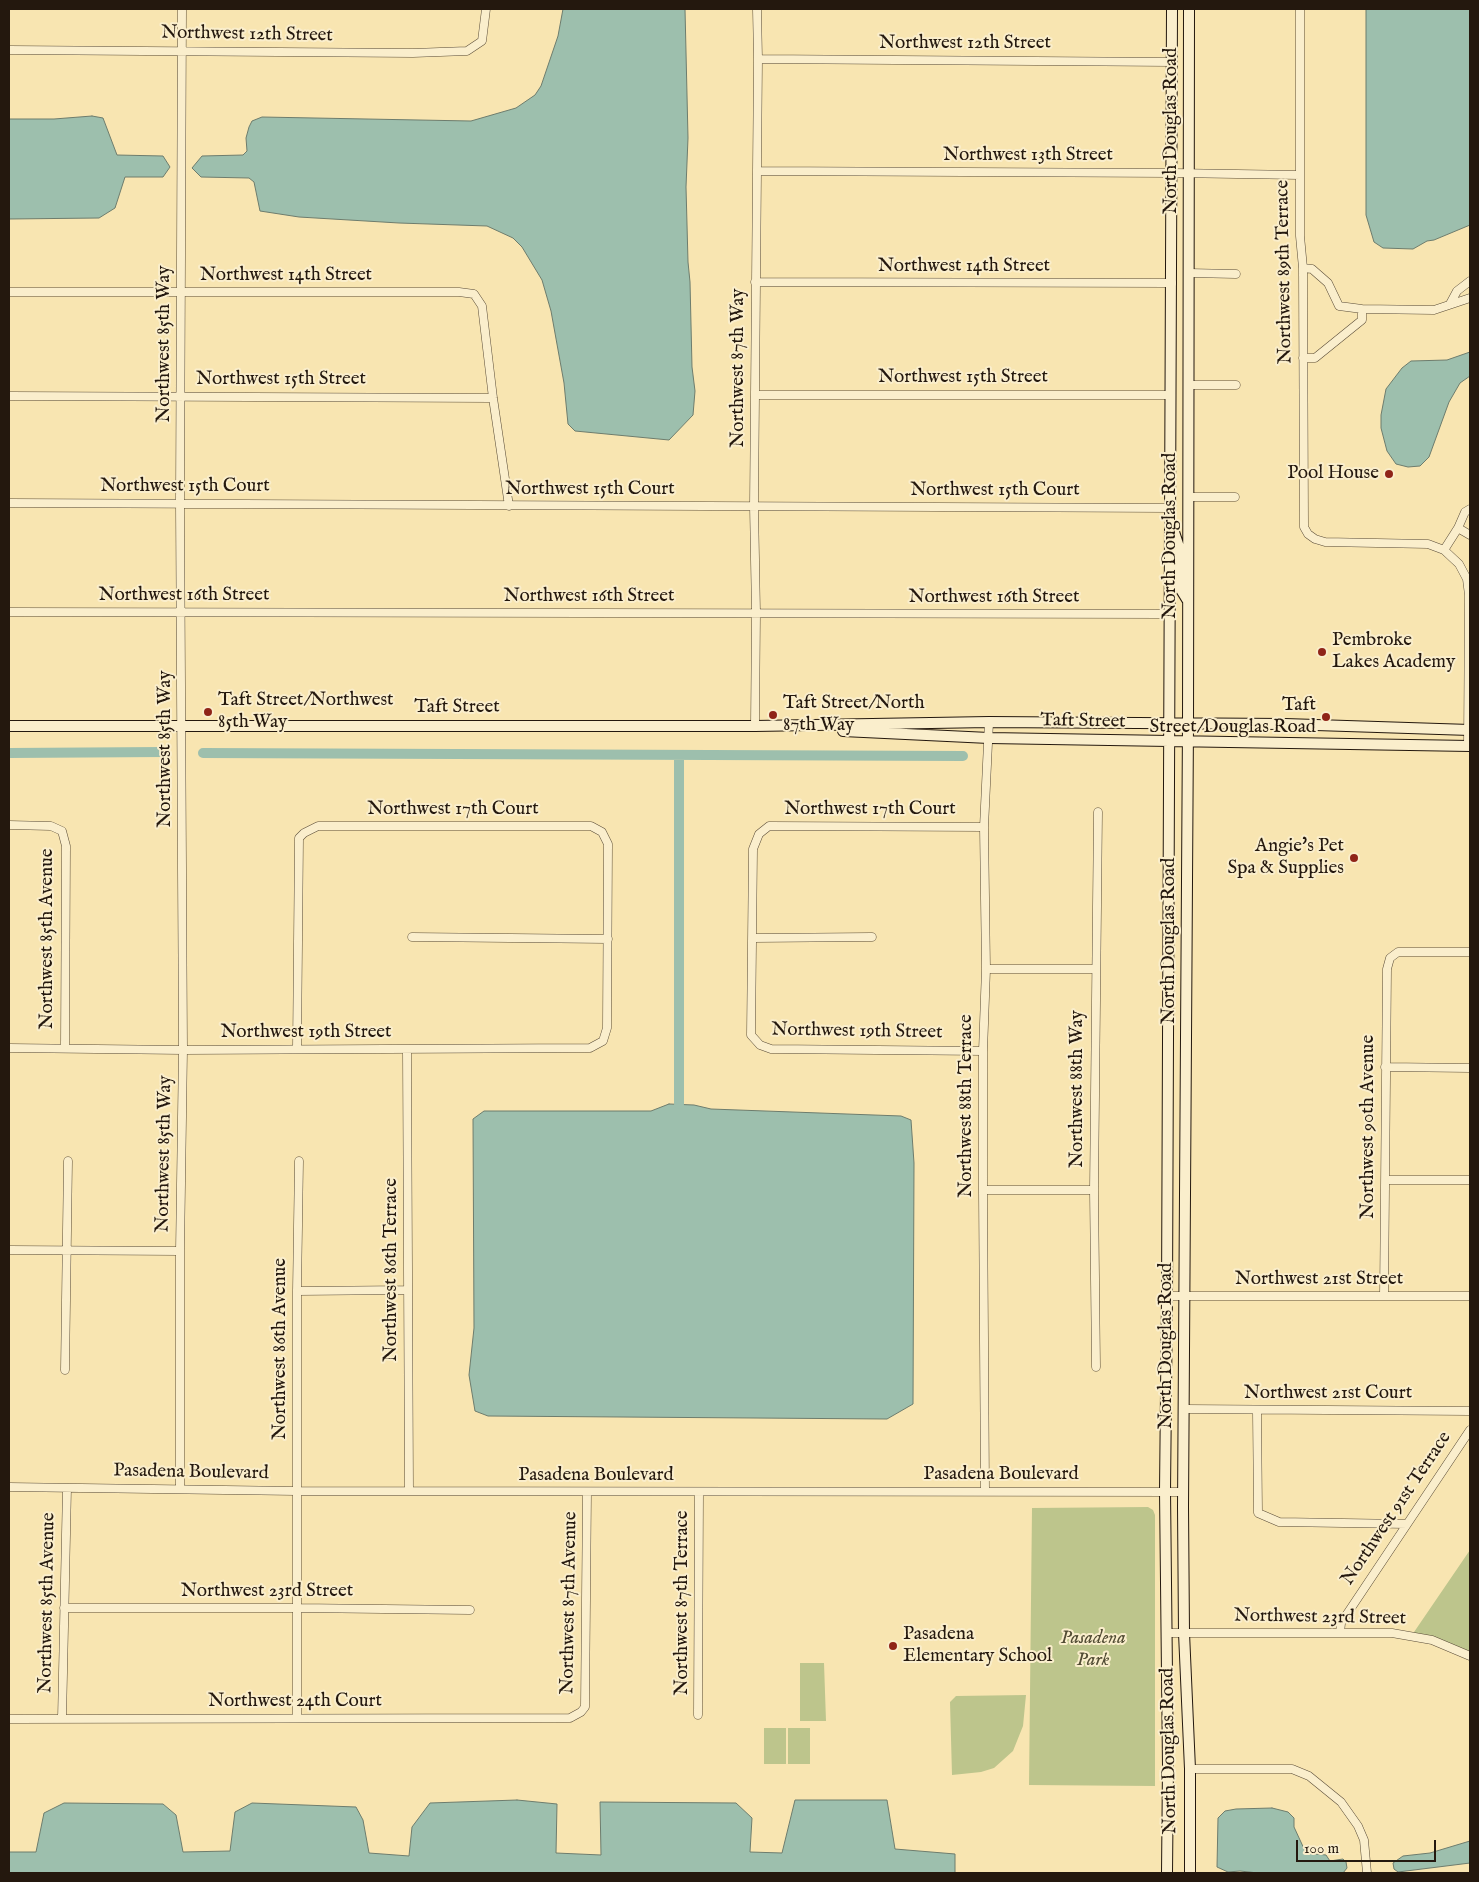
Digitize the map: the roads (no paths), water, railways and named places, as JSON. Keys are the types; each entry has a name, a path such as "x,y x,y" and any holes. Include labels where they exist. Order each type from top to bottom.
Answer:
{"main road":[{"name":"North Douglas Road","path":"1167,1873 1168,1766 1165,1492 1170,740 1170,395 1173,173 1172,9"},
{"name":"North Douglas Road","path":"1189,9 1190,173 1184,1633 1190,1768 1190,1873"},
{"path":"1170,521 1179,547 1180,588 1188,601"},
{"name":"Taft Street","path":"9,726 755,726 989,722 1295,724 1469,730"},
{"name":"Taft Street","path":"755,726 988,738 1469,746"}],"street":[{"name":"Northwest 85th Way","path":"180,1489 180,1251 183,1050 180,503 182,9"},
{"name":"Northwest 12th Street","path":"9,50 182,50 413,54 467,51 482,41 486,9"},
{"name":"Northwest 87th Way","path":"755,726 756,613 754,506 757,9"},
{"name":"Northwest 89th Terrace","path":"1300,9 1300,236 1303,268 1304,527 1308,534 1315,539 1325,542 1419,543 1436,546 1444,550"},
{"name":"Northwest 12th Street","path":"758,59 1172,62"},
{"name":"Northwest 13th Street","path":"757,171 1300,175"},
{"path":"1303,268 1312,269 1328,284 1339,306 1362,309 1434,310 1470,298"},
{"path":"1189,273 1236,274"},
{"path":"1450,304 1457,291 1470,281"},
{"name":"Northwest 14th Street","path":"756,282 1172,283"},
{"name":"Northwest 14th Street","path":"9,292 459,292 474,294 482,306 493,398"},
{"path":"1303,358 1315,358 1362,320 1362,309"},
{"path":"1189,385 1236,386"},
{"name":"Northwest 15th Street","path":"756,395 1170,395"},
{"name":"Northwest 15th Street","path":"9,396 493,398"},
{"path":"493,398 509,506"},
{"path":"1188,497 1235,497"},
{"name":"Northwest 15th Court","path":"9,503 1170,508"},
{"path":"1469,746 1469,587 1459,564 1444,550 1466,512 1470,509"},
{"path":"1458,528 1470,535"},
{"name":"Northwest 16th Street","path":"9,612 1170,614"},
{"name":"Northwest 88th Terrace","path":"985,1491 983,1051 986,969 984,827 989,722"},
{"name":"Northwest 88th Way","path":"1096,1367 1094,1190 1098,812"},
{"name":"Northwest 85th Avenue","path":"9,825 51,826 62,831 66,846 65,1047"},
{"name":"Northwest 17th Court","path":"298,1048 299,838 304,833 318,826 590,826 602,832 608,844 608,939"},
{"name":"Northwest 17th Court","path":"753,938 753,848 759,834 768,826 984,827"},
{"path":"753,938 872,937"},
{"path":"412,938 608,939"},
{"name":"Northwest 19th Street","path":"753,938 751,1035 760,1045 771,1049 983,1051"},
{"name":"Northwest 19th Street","path":"9,1048 65,1047 183,1050 590,1048 603,1041 607,1028 608,939"},
{"name":"Northwest 90th Avenue","path":"1384,1296 1387,969 1390,958 1398,952 1470,952"},
{"path":"986,969 1095,969"},
{"name":"Northwest 86th Terrace","path":"407,1049 408,1492"},
{"path":"1385,1068 1470,1068"},
{"path":"65,1370 68,1161"},
{"name":"Northwest 86th Avenue","path":"297,1718 296,1492 299,1161"},
{"path":"1386,1180 1470,1180"},
{"path":"983,1190 1094,1190"},
{"path":"9,1250 180,1251"},
{"path":"297,1291 408,1290"},
{"name":"Northwest 21st Street","path":"1167,1296 1470,1296"},
{"name":"Northwest 21st Court","path":"1185,1409 1256,1411 1470,1411"},
{"path":"1256,1411 1258,1513 1279,1522 1407,1524"},
{"name":"Northwest 91st Terrace","path":"1340,1633 1340,1622 1470,1430"},
{"name":"Pasadena Boulevard","path":"9,1487 296,1492 1184,1492"},
{"name":"Northwest 85th Avenue","path":"62,1719 67,1488"},
{"name":"Northwest 87th Avenue","path":"580,1712 585,1707 587,1492"},
{"name":"Northwest 87th Terrace","path":"698,1715 699,1492"},
{"name":"Northwest 23rd Street","path":"64,1608 470,1610"},
{"name":"Northwest 23rd Street","path":"1166,1633 1392,1633 1432,1640 1470,1656"},
{"name":"Northwest 24th Court","path":"9,1719 570,1718 580,1712"},
{"path":"1190,1768 1292,1769 1309,1776 1340,1802 1358,1826 1364,1840 1367,1873"}],"waterway":[{"path":"9,753 163,752"},
{"path":"203,753 963,756"},
{"path":"679,755 679,1104"}],"place":[{"name":"Pool House","path":"1389,474"},
{"name":"Pembroke Lakes Academy","path":"1322,652"},
{"name":"Taft Street/Northwest 85th Way","path":"208,712"},
{"name":"Taft Street/North 87th Way","path":"773,715"},
{"name":"Taft Street/Douglas Road","path":"1326,717"},
{"name":"Angie's Pet Spa & Supplies","path":"1354,858"},
{"name":"Pasadena Elementary School","path":"893,1646"}],"park label":[{"name":"Pasadena Park","path":"1093,1650"}]}
